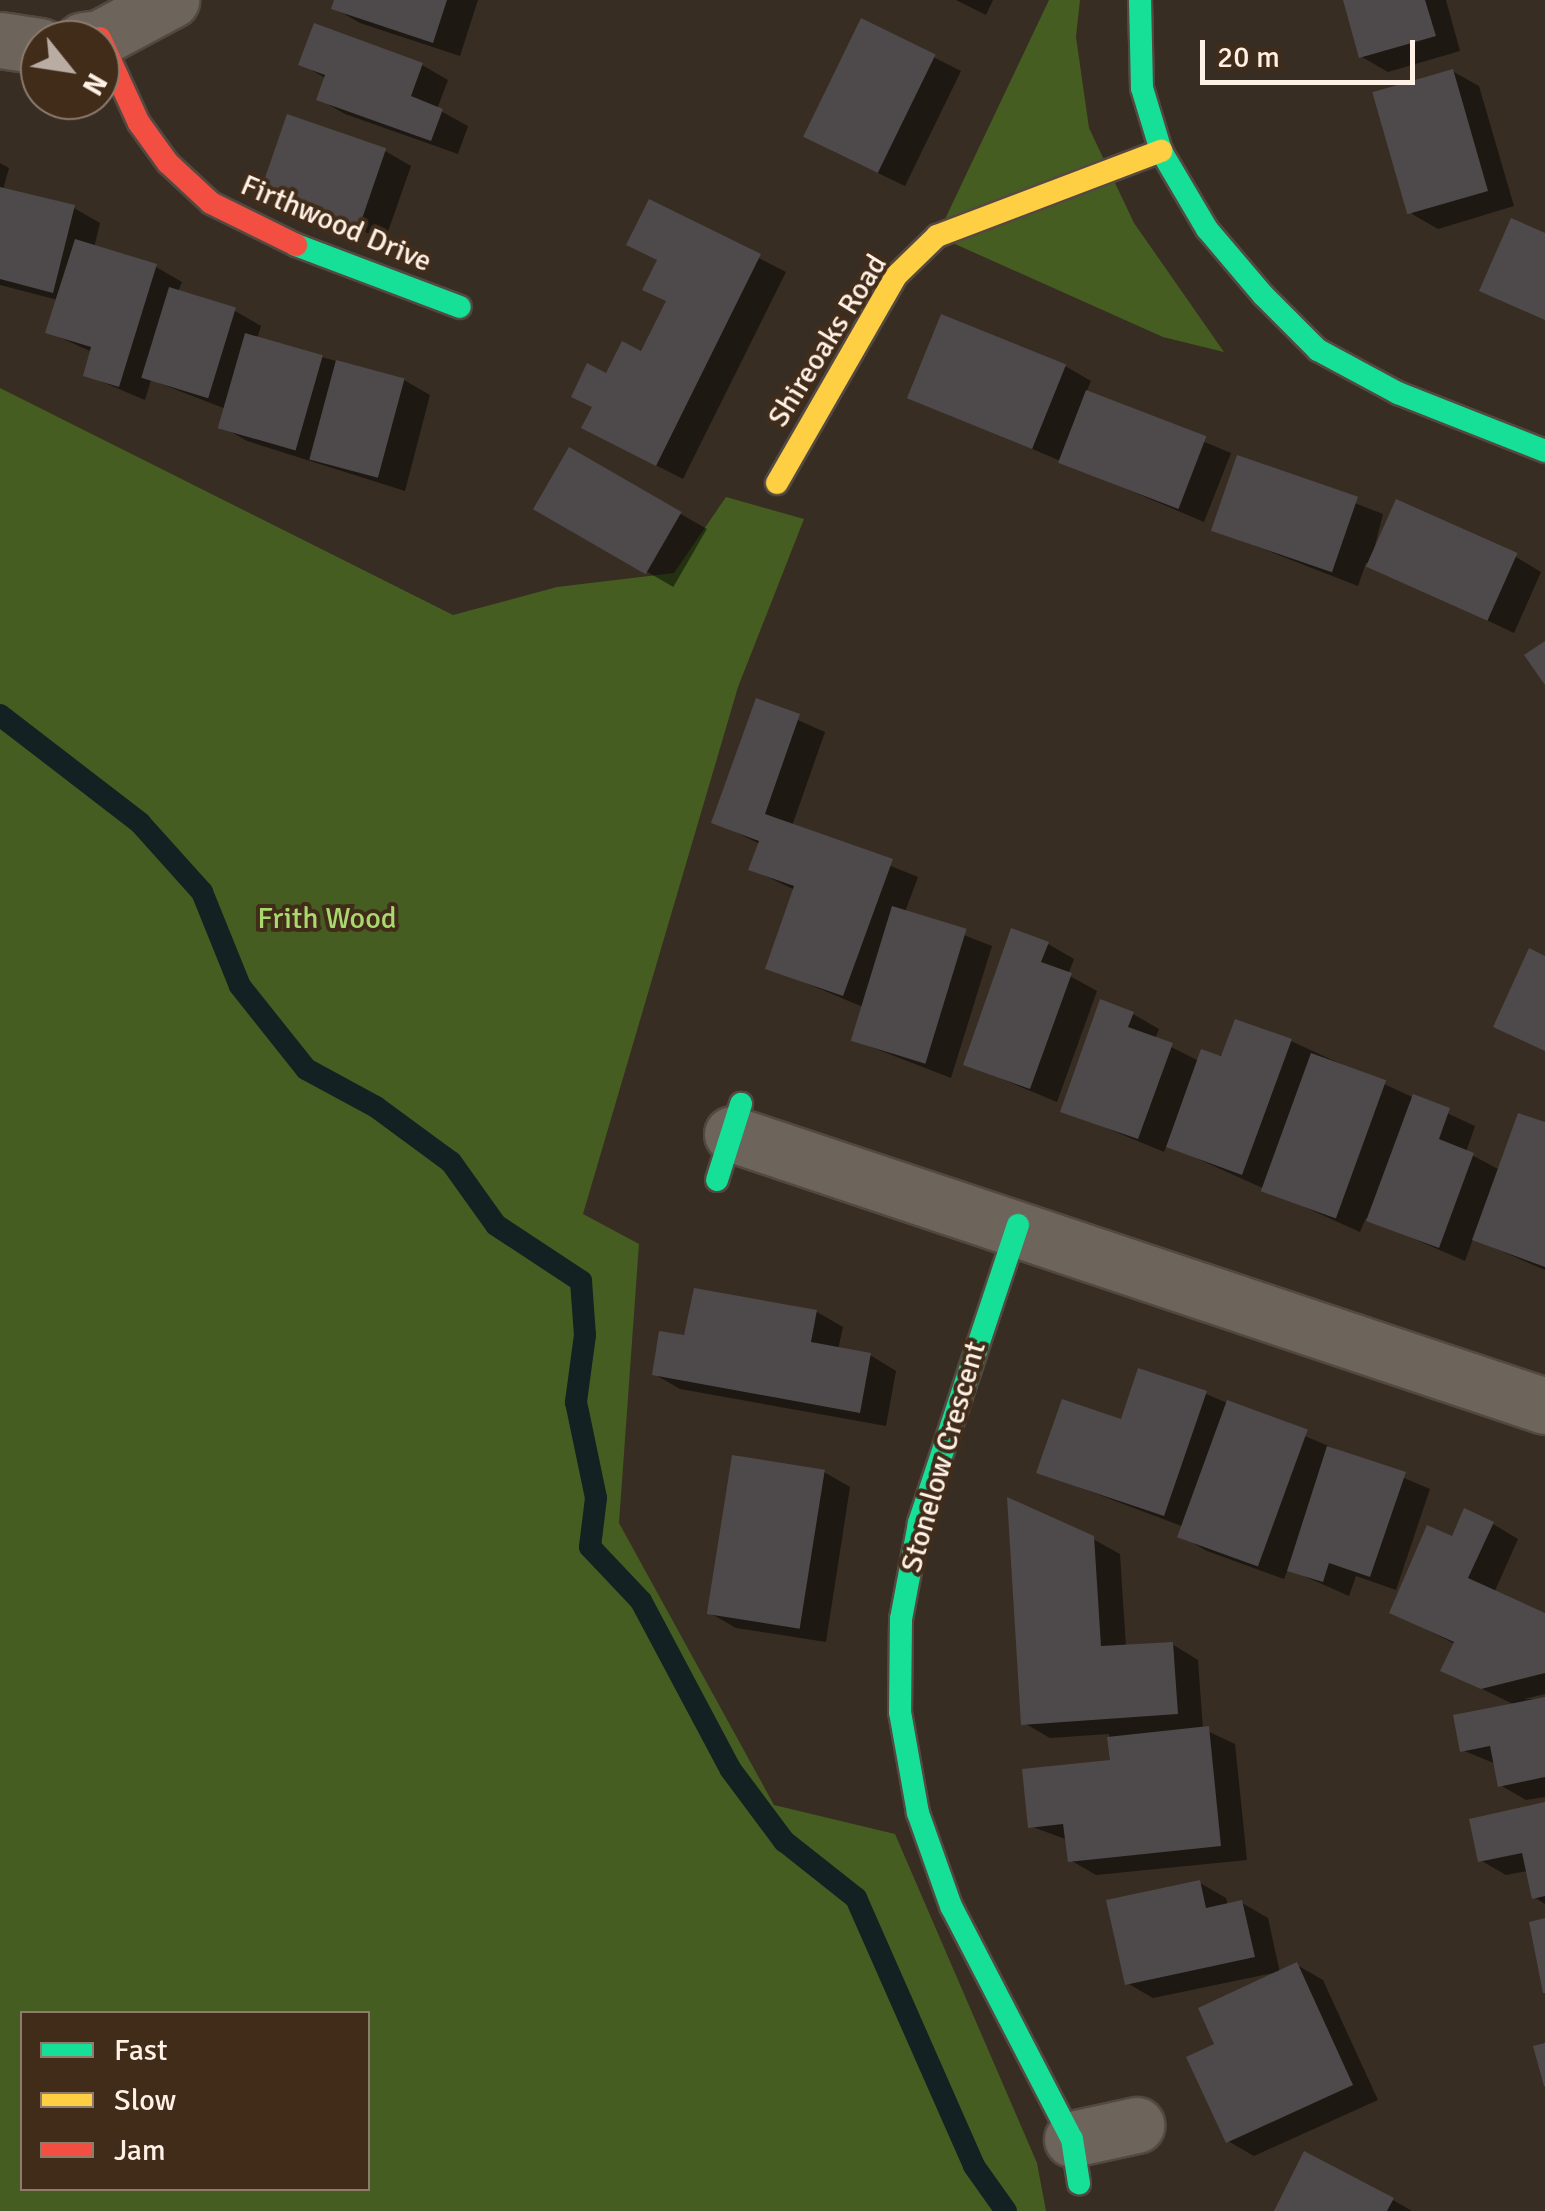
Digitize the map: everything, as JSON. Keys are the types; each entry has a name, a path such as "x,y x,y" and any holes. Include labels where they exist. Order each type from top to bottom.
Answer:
{"street":[{"path":"120,25 171,0"},
{"path":"1140,0 1142,88 1161,151 1207,229 1318,350 1398,393 1545,451"},
{"name":"Firthwood Drive","path":"120,89 168,164 211,203 263,233 460,307"},
{"name":"Shireoaks Road","path":"777,483 896,276 937,236 1161,151"},
{"path":"730,1139 1018,1225 1545,1406"},
{"name":"Stonelow Crescent","path":"1018,1225 919,1523 901,1619 900,1712 918,1813 951,1906 1075,2161 1136,2125"}],"green space":[{"path":"1049,0 1080,0 1076,37 1089,128 1134,223 1224,352 1163,337 937,236"},
{"name":"Frith Wood","path":"0,388 453,615 557,587 674,573 726,497 804,519 738,687 583,1214 639,1244 619,1523 774,1805 895,1834 1037,2163 1046,2211 0,2211"}],"building":[{"path":"334,0 447,0 433,43 331,9"},
{"path":"1343,0 1425,0 1436,36 1359,58"},
{"path":"861,18 936,54 878,173 803,137"},
{"path":"314,23 423,63 411,96 443,109 431,141 316,100 325,75 298,65"},
{"path":"1453,69 1488,191 1407,214 1372,92"},
{"path":"287,114 386,148 359,227 260,192"},
{"path":"0,187 75,205 53,293 0,279"},
{"path":"649,199 761,254 656,466 581,428 592,407 571,397 587,363 606,373 622,341 641,351 666,301 642,290 657,260 626,245"},
{"path":"1511,218 1545,233 1545,320 1479,291"},
{"path":"75,239 157,264 119,387 83,376 91,347 45,333"},
{"path":"169,287 236,307 208,398 141,378"},
{"path":"941,314 1066,365 1032,449 907,398"},
{"path":"245,333 323,355 296,450 218,428"},
{"path":"336,360 405,378 378,478 309,459"},
{"path":"1086,390 1206,436 1178,509 1058,463"},
{"path":"569,447 682,512 646,574 533,509"},
{"path":"1237,455 1358,497 1332,572 1211,531"},
{"path":"1396,499 1518,553 1487,621 1366,567"},
{"path":"1545,641 1545,685 1524,655"},
{"path":"756,698 800,714 765,814 893,859 843,996 765,969 794,886 748,870 759,841 711,823"},
{"path":"892,906 967,929 925,1064 851,1041"},
{"path":"1011,928 1049,942 1041,962 1072,973 1030,1089 963,1065"},
{"path":"1529,948 1545,956 1545,1051 1493,1027"},
{"path":"1100,999 1134,1012 1128,1027 1173,1043 1138,1139 1060,1112"},
{"path":"1235,1019 1292,1039 1242,1175 1166,1147 1201,1049 1221,1056"},
{"path":"1311,1053 1386,1080 1336,1218 1261,1191"},
{"path":"1413,1094 1450,1108 1439,1139 1474,1153 1439,1248 1366,1221"},
{"path":"1518,1113 1545,1122 1545,1267 1472,1240"},
{"path":"694,1288 817,1310 811,1342 871,1353 860,1413 652,1375 659,1331 684,1335"},
{"path":"1138,1368 1207,1391 1164,1516 1036,1473 1062,1399 1121,1419"},
{"path":"1227,1400 1308,1429 1258,1567 1177,1537"},
{"path":"1327,1446 1406,1472 1370,1577 1329,1563 1323,1582 1287,1571"},
{"path":"732,1455 825,1470 800,1629 707,1614"},
{"path":"1007,1497 1094,1536 1101,1646 1173,1642 1178,1714 1021,1725"},
{"path":"1464,1508 1494,1522 1468,1578 1545,1613 1545,1673 1481,1689 1440,1671 1454,1642 1389,1613 1427,1525 1452,1536"},
{"path":"1545,1697 1545,1777 1498,1787 1490,1746 1460,1752 1453,1715"},
{"path":"1209,1726 1221,1846 1068,1862 1063,1824 1028,1828 1022,1769 1110,1760 1107,1737"},
{"path":"1545,1802 1545,1896 1532,1899 1522,1853 1478,1862 1469,1819"},
{"path":"1200,1880 1206,1908 1242,1900 1255,1957 1125,1985 1106,1900"},
{"path":"1545,1918 1545,1993 1543,1993 1529,1922"},
{"path":"1297,1962 1353,2085 1226,2143 1186,2057 1214,2044 1198,2008"},
{"path":"1545,2043 1545,2086 1544,2086 1533,2046"},
{"path":"1304,2151 1394,2198 1387,2211 1274,2211"}],"waterway":[{"path":"0,715 140,823 202,892 240,986 306,1069 376,1107 451,1162 496,1225 581,1281 585,1335 576,1402 596,1498 590,1547 641,1601 731,1770 784,1841 856,1898 974,2166 1006,2211"}],"traffic: fast":[{"path":"1140,0 1142,88 1161,151 1207,229 1263,295 1318,350 1398,393 1545,451"},
{"path":"296,245 460,307"},
{"path":"717,1180 741,1104"},
{"path":"1018,1225 919,1523 901,1619 900,1712 918,1813 951,1906 1072,2139 1079,2183"}],"traffic: slow":[{"path":"777,483 896,276 937,236 1161,151"}],"traffic: jam":[{"path":"120,82 139,123 168,163 211,203 296,245"}]}
